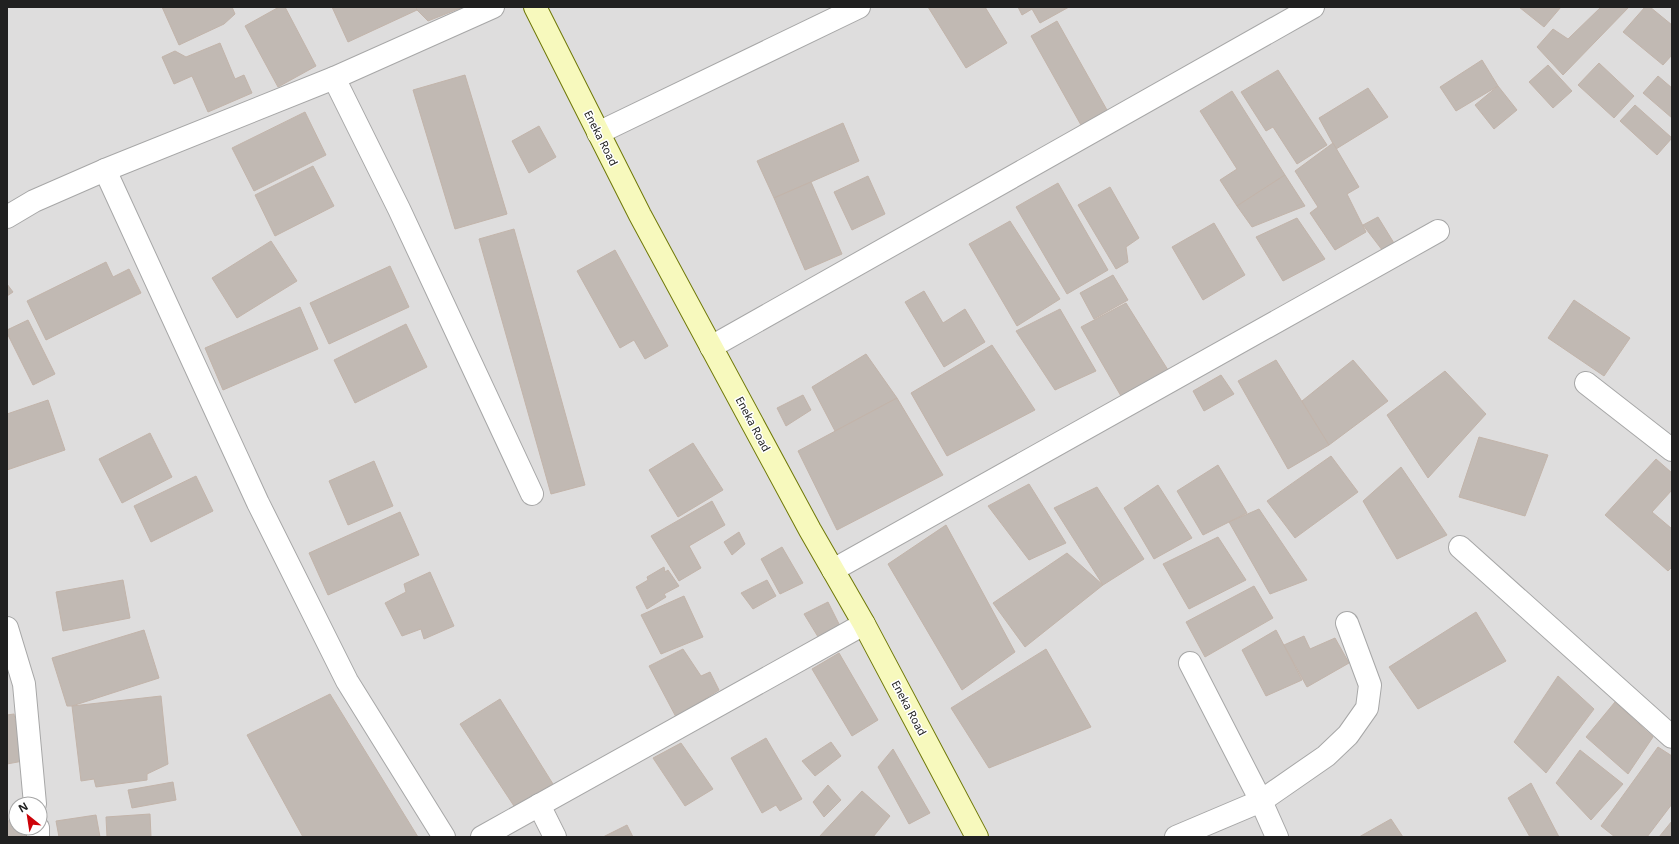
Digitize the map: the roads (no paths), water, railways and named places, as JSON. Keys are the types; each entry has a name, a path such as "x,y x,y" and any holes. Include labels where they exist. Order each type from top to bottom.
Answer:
{"main road":[{"name":"Eneka Road","path":"535,7 640,215 833,570 864,624 977,837"}],"street":[{"path":"7,217 34,201 105,170 334,78 493,7"},
{"path":"598,133 859,7"},
{"path":"711,347 1313,7"},
{"path":"334,78 399,209 532,494"},
{"path":"105,170 258,503 347,681 444,837"},
{"path":"833,570 1438,231"},
{"path":"1586,384 1672,450"},
{"path":"1460,546 1672,737"},
{"path":"1176,837 1260,801 1326,756 1348,735 1367,708 1370,685 1347,623"},
{"path":"482,837 864,624"},
{"path":"7,628 24,684 34,796"},
{"path":"1190,663 1277,837"},
{"path":"539,805 555,837"}]}
